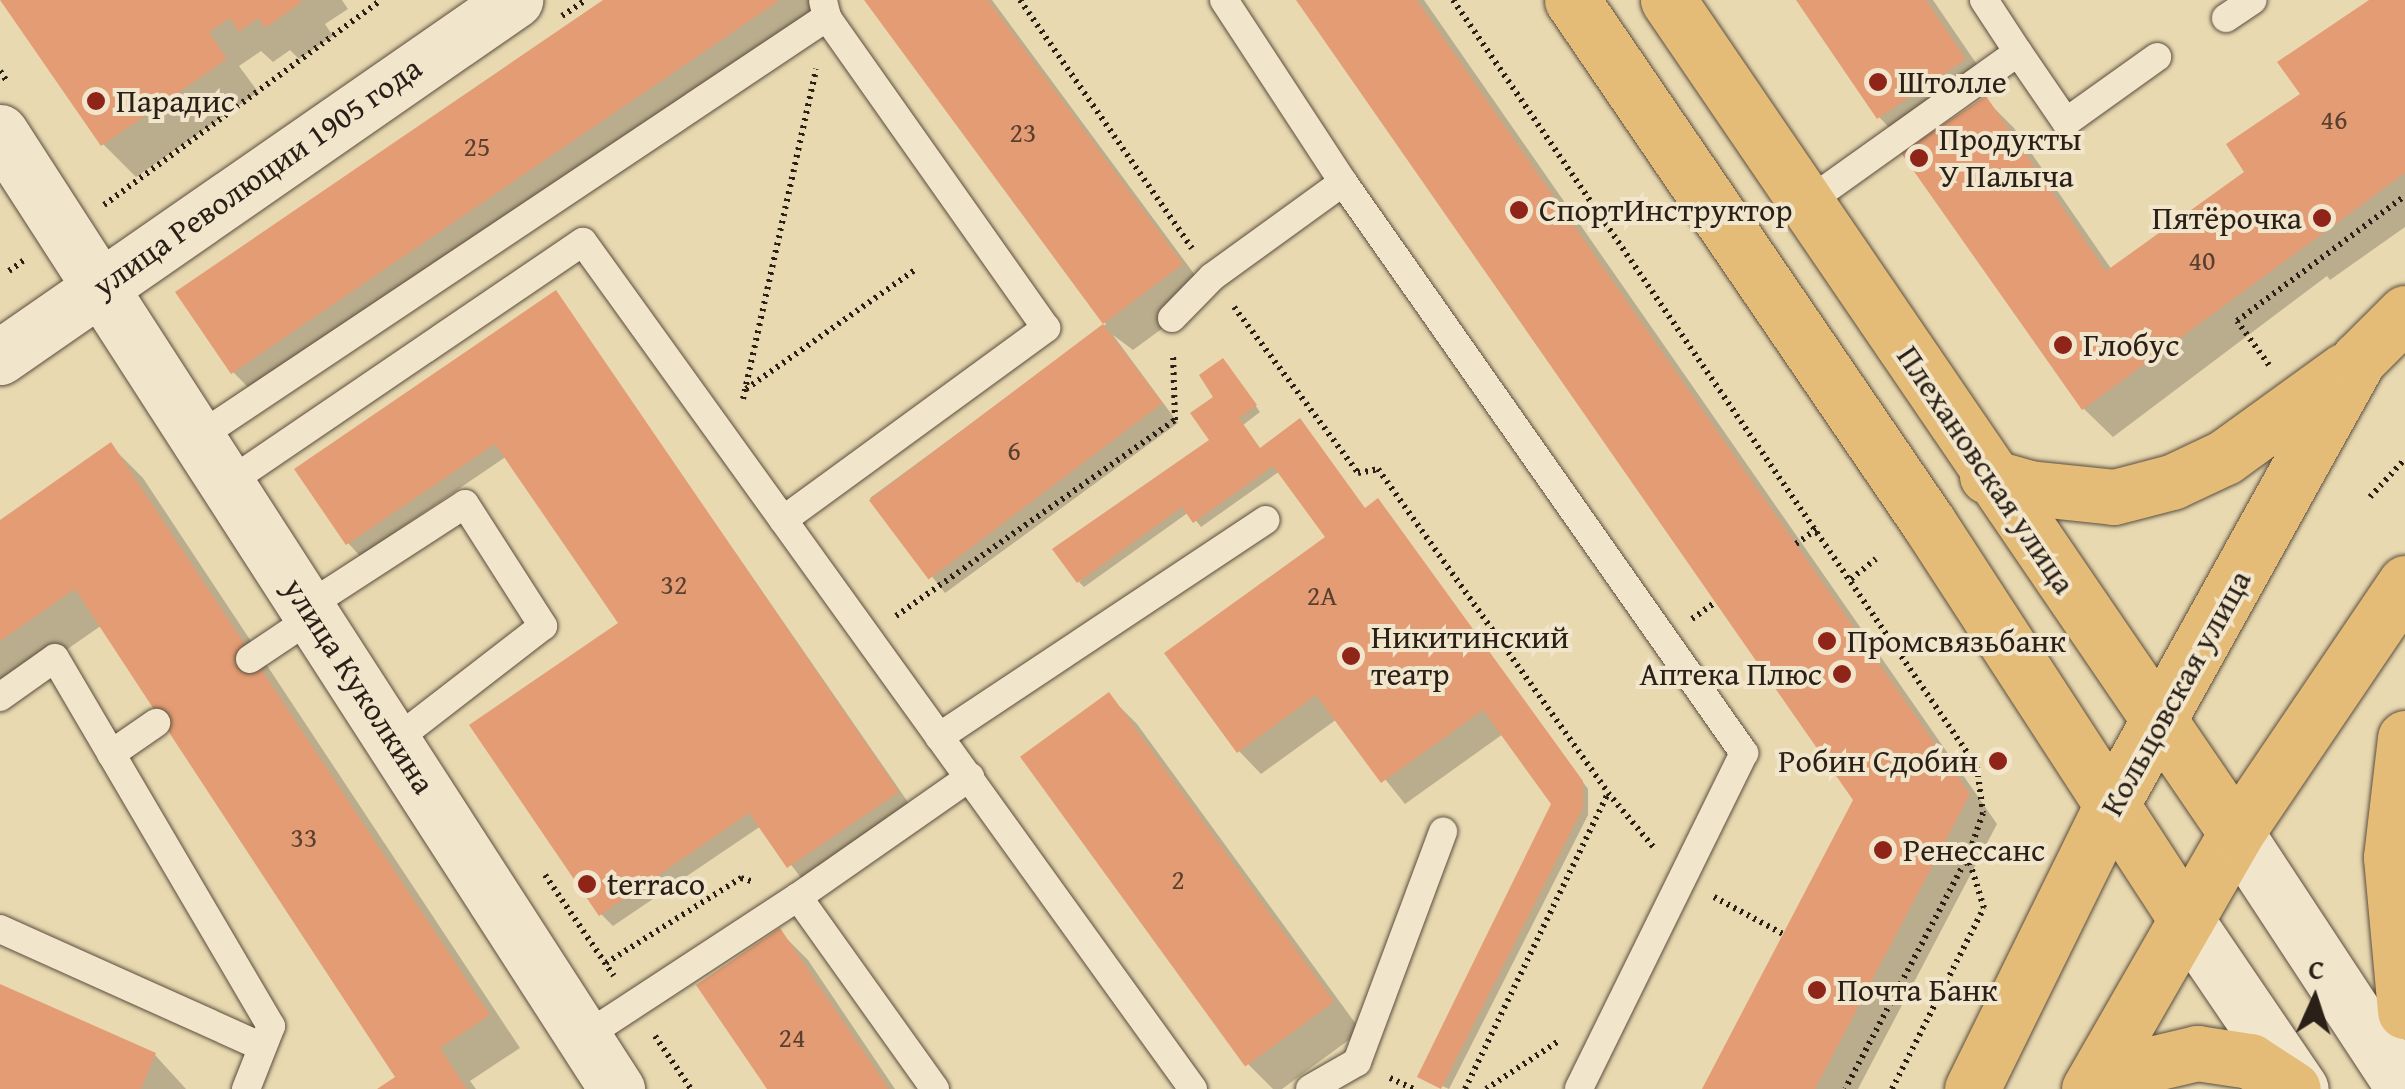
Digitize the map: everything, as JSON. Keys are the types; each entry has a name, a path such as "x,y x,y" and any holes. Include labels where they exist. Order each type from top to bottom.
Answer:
{"main road":[{"path":"1572,0 2113,802 2186,920"},
{"name":"Плехановская улица","path":"1668,0 1808,202 1988,476 2236,833"},
{"name":"Кольцовская улица","path":"1972,1089 2113,802 2160,724 2358,358 2405,313"},
{"path":"1988,476 2065,494 2114,497 2172,482 2224,457 2358,358"},
{"path":"2089,1089 2236,833 2405,584"},
{"path":"2405,738 2392,857 2405,1011"},
{"path":"2110,1089 2134,1068 2197,1053 2250,1061 2297,1089"}],"street":[{"name":"улица Революции 1905 года","path":"1,359 99,285 514,0"},
{"name":"улица Куколкина","path":"0,132 617,1089"},
{"name":"Плехановская улица","path":"2236,833 2404,1089"},
{"path":"2186,920 2297,1089"}],"lane":[{"path":"1224,0 1343,182 1744,753 1579,1089"},
{"path":"1984,0 2066,122 2158,57"},
{"path":"2226,18 2253,0"},
{"path":"197,438 825,9 1046,328 784,520"},
{"path":"1808,202 2018,52"},
{"path":"1172,318 1212,277 1343,182"},
{"path":"228,482 583,242 870,634 939,737 1193,1089"},
{"path":"250,659 311,611 465,504 543,626 394,741"},
{"path":"939,737 1266,520"},
{"path":"0,696 55,658 270,1026 246,1089"},
{"path":"111,754 156,723"},
{"path":"584,1037 798,897 970,777"},
{"path":"1310,1089 1357,1062 1443,832"},
{"path":"798,897 935,1089"},
{"path":"0,929 262,1047"}],"path":[{"path":"9,271 382,0"},
{"path":"1020,0 1212,277 1358,473 1378,469 1608,793 1681,880 1783,934"},
{"path":"1453,0 1977,767 1983,813 1968,856 1845,1089"},
{"path":"732,449 825,9"},
{"path":"2279,378 2237,321 2405,196"},
{"path":"745,390 916,270"},
{"path":"870,634 1175,420 1172,318"},
{"path":"2370,498 2405,460"},
{"path":"1796,544 1816,528"},
{"path":"1851,578 1876,560"},
{"path":"1465,1089 1608,793"},
{"path":"1892,1089 1984,908 1968,856"},
{"path":"1486,1089 1620,1001"}],"building":[{"path":"0,0 302,2 265,28 258,18 239,32 230,18 209,32 227,59 101,146"},
{"path":"603,0 780,0 231,374 175,292"},
{"path":"864,0 988,0 1183,264 1103,324"},
{"path":"1296,0 1417,0 1970,794 1815,1089 1702,1089 1853,800"},
{"path":"1796,0 1926,0 1966,59 1877,119"},
{"path":"2369,0 2405,0 2405,173 2082,410 1901,153 1986,96 2106,271 2244,172 2226,144 2300,94 2277,62"},
{"path":"556,290 899,792 787,868 749,813 599,916 469,725 618,623 495,444 346,545 294,469"},
{"path":"1103,324 1163,403 929,579 869,500"},
{"path":"1223,358 1257,405 1239,418 1260,448 1300,418 1365,508 1378,498 1583,781 1583,808 1441,1089 1417,1077 1551,804 1483,710 1381,783 1316,695 1237,753 1164,653 1325,537 1273,466 1193,523 1182,507 1077,583 1052,549 1209,440 1190,413 1213,397 1199,375"},
{"path":"111,442 490,1015 440,1048 467,1089 377,1089 395,1077 75,589 0,641 0,520"},
{"path":"1109,692 1334,1002 1245,1067 1020,757"},
{"path":"780,928 889,1089 767,1089 696,985"},
{"path":"0,984 156,1053 141,1089 0,1089"}],"place":[{"name":"Штолле","path":"1878,82"},
{"name":"Парадис","path":"96,101"},
{"name":"Продукты У Палыча","path":"1919,158"},
{"name":"СпортИнструктор","path":"1519,210"},
{"name":"Пятёрочка","path":"2322,218"},
{"name":"Глобус","path":"2063,345"},
{"name":"Промсвязьбанк","path":"1827,641"},
{"name":"Никитинский театр","path":"1351,656"},
{"name":"Аптека Плюс","path":"1842,674"},
{"name":"Робин Сдобин","path":"1998,761"},
{"name":"Ренессанс","path":"1883,850"},
{"name":"terraco","path":"587,884"},
{"name":"Почта Банк","path":"1817,990"}]}
